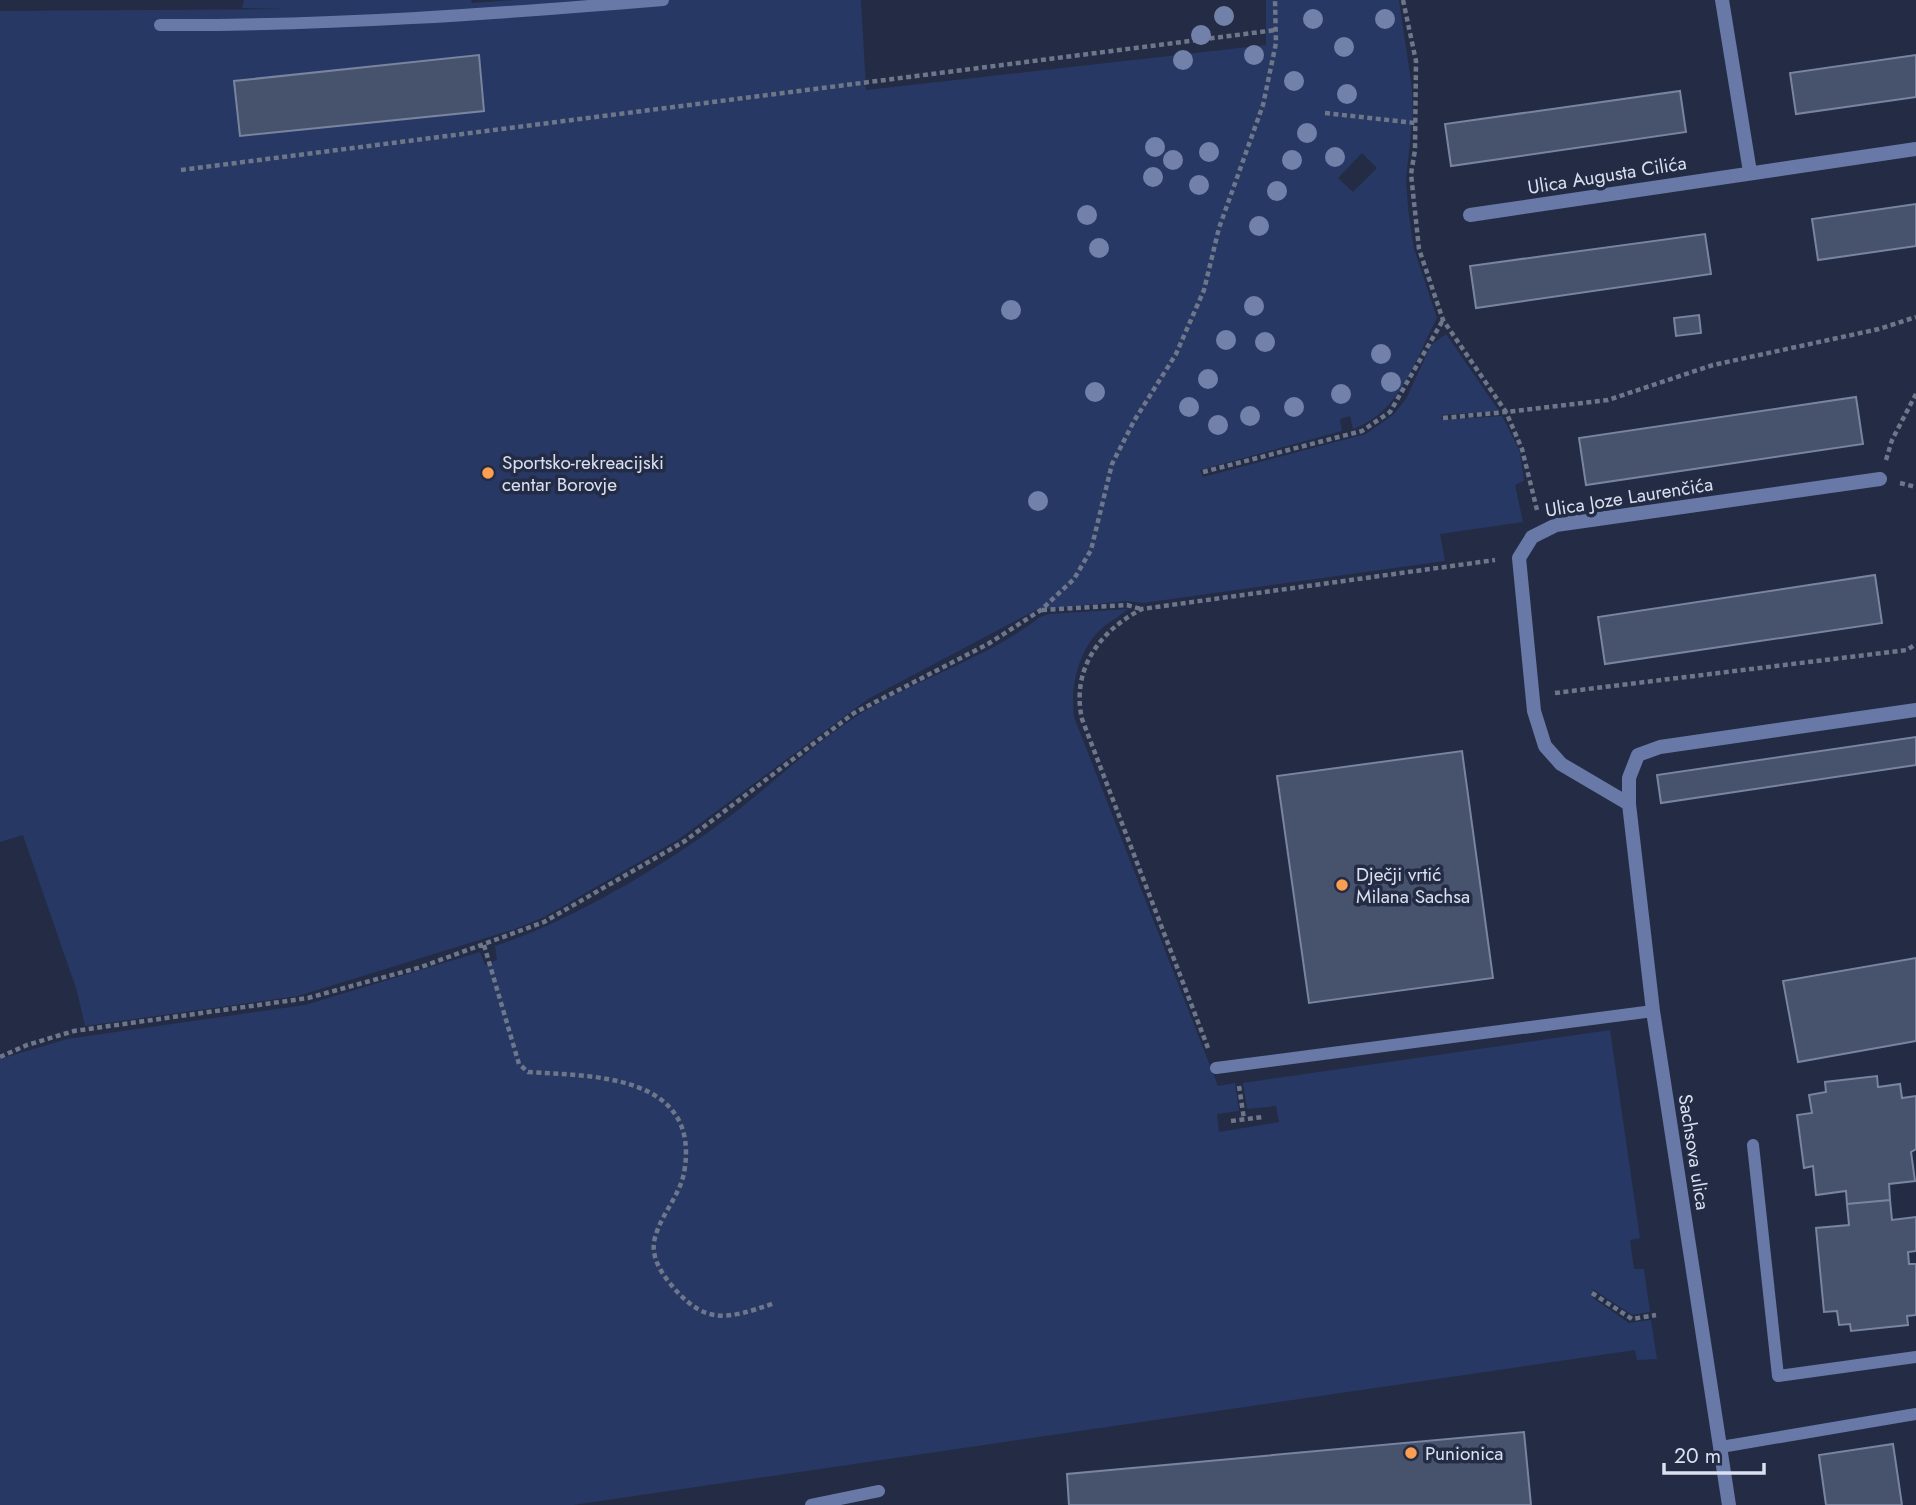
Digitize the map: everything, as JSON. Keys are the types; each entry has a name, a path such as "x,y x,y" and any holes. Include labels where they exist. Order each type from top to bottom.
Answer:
{"street":[{"path":"1722,0 1751,172"},
{"name":"Ulica Augusta Cilića","path":"1470,215 1916,149"},
{"name":"Ulica Joze Laurenčića","path":"1519,558 1531,537 1542,529 1556,525 1880,479"},
{"path":"1519,558 1531,696 1545,746 1561,764 1629,804"},
{"path":"1629,804 1629,778 1638,755 1660,747 1916,710"},
{"name":"Sachsova ulica","path":"1629,804 1653,1011 1729,1505"}],"lane":[{"path":"160,25 282,26 481,16 663,0"},
{"path":"1216,1068 1653,1011"},
{"path":"1753,1145 1778,1376 1916,1357"},
{"path":"1721,1447 1916,1414"},
{"path":"811,1505 879,1491"}],"path":[{"path":"0,1057 27,1045 74,1031 308,998 421,967 544,922 685,841 854,713 988,643 1041,610 1074,579 1091,550 1112,464 1133,421 1176,354 1204,290 1219,229 1263,105 1276,30 1275,0"},
{"path":"1403,0 1416,61 1411,174 1414,226 1424,269 1443,320 1506,412 1522,449 1542,529"},
{"path":"181,170 1276,30"},
{"path":"1325,113 1415,123"},
{"path":"1443,418 1608,400 1713,365 1879,329 1916,317"},
{"path":"1203,472 1362,431 1379,422 1390,412 1443,320"},
{"path":"1916,394 1892,440 1880,479 1916,487"},
{"path":"1041,610 1127,605 1142,609 1519,558"},
{"path":"1142,609 1114,628 1090,655 1082,675 1078,702 1086,731 1216,1068"},
{"path":"1547,694 1907,650 1916,644"},
{"path":"484,945 519,1064 528,1072 602,1077 633,1083 653,1093 681,1126 685,1147 684,1172 677,1196 660,1223 654,1244 655,1260 684,1301 704,1314 733,1317 775,1303"},
{"path":"1236,1066 1244,1119"},
{"path":"1231,1121 1263,1117"},
{"path":"1592,1293 1632,1319 1656,1315"}],"shaded area":[{"name":"Sportsko-rekreacijski centar Borovje","path":"244,0 471,0 472,3 514,0 861,0 866,90 1266,45 1266,0 1399,0 1412,88 1413,113 1406,180 1408,208 1414,249 1437,318 1405,382 1383,411 1369,421 1353,429 1350,416 1340,419 1342,431 1200,470 1203,477 1366,434 1394,414 1406,399 1431,345 1446,334 1499,411 1442,415 1442,420 1502,416 1520,452 1524,481 1515,485 1523,522 1440,534 1445,561 1143,603 1126,601 1036,610 868,699 679,839 544,917 515,929 298,996 85,1026 77,991 23,835 0,842 0,11 285,9 242,8","holes":["1362,153 1377,168 1353,192 1338,178"]},
{"path":"1128,609 1101,629 1081,659 1073,694 1074,717 1218,1086 1235,1083 1239,1111 1217,1114 1219,1132 1279,1122 1276,1106 1247,1109 1243,1083 1610,1030 1640,1238 1630,1240 1634,1269 1644,1269 1650,1312 1632,1315 1593,1289 1593,1298 1629,1323 1651,1320 1657,1359 1637,1360 1635,1350 573,1505 0,1505 0,1059 67,1039 305,1005 480,952 485,965 497,960 495,946 578,911 687,847 729,817 838,729 879,703 996,645 1040,617 1049,614"}],"building":[{"path":"479,55 484,111 240,136 234,81"},
{"path":"1916,55 1916,97 1796,114 1790,73"},
{"path":"1680,91 1686,132 1451,166 1445,124"},
{"path":"1916,204 1916,246 1818,260 1812,219"},
{"path":"1705,234 1711,274 1476,308 1470,266"},
{"path":"1699,315 1701,333 1676,336 1674,318"},
{"path":"1856,397 1863,444 1586,485 1579,438"},
{"path":"1875,575 1882,623 1605,664 1598,617"},
{"path":"1916,737 1916,765 1661,803 1657,775"},
{"path":"1462,751 1493,978 1309,1003 1277,776"},
{"path":"1916,958 1916,1041 1798,1062 1783,981"},
{"path":"1877,1076 1878,1087 1900,1084 1902,1098 1916,1096 1916,1149 1911,1152 1915,1181 1889,1184 1890,1200 1847,1204 1846,1191 1816,1195 1813,1166 1804,1168 1797,1115 1812,1113 1809,1095 1826,1092 1825,1082"},
{"path":"1890,1200 1892,1220 1916,1217 1916,1251 1908,1252 1909,1264 1916,1264 1916,1315 1907,1316 1908,1325 1851,1331 1850,1324 1839,1325 1837,1311 1824,1312 1816,1228 1849,1225 1847,1204"},
{"name":"Punionica","path":"1524,1432 1531,1505 1069,1505 1067,1474"},
{"path":"1893,1444 1902,1505 1826,1505 1819,1455"}],"place":[{"name":"Sportsko-rekreacijski centar Borovje","path":"488,473"},
{"name":"Dječji vrtić Milana Sachsa","path":"1342,885"},
{"name":"Punionica","path":"1411,1453"}]}
